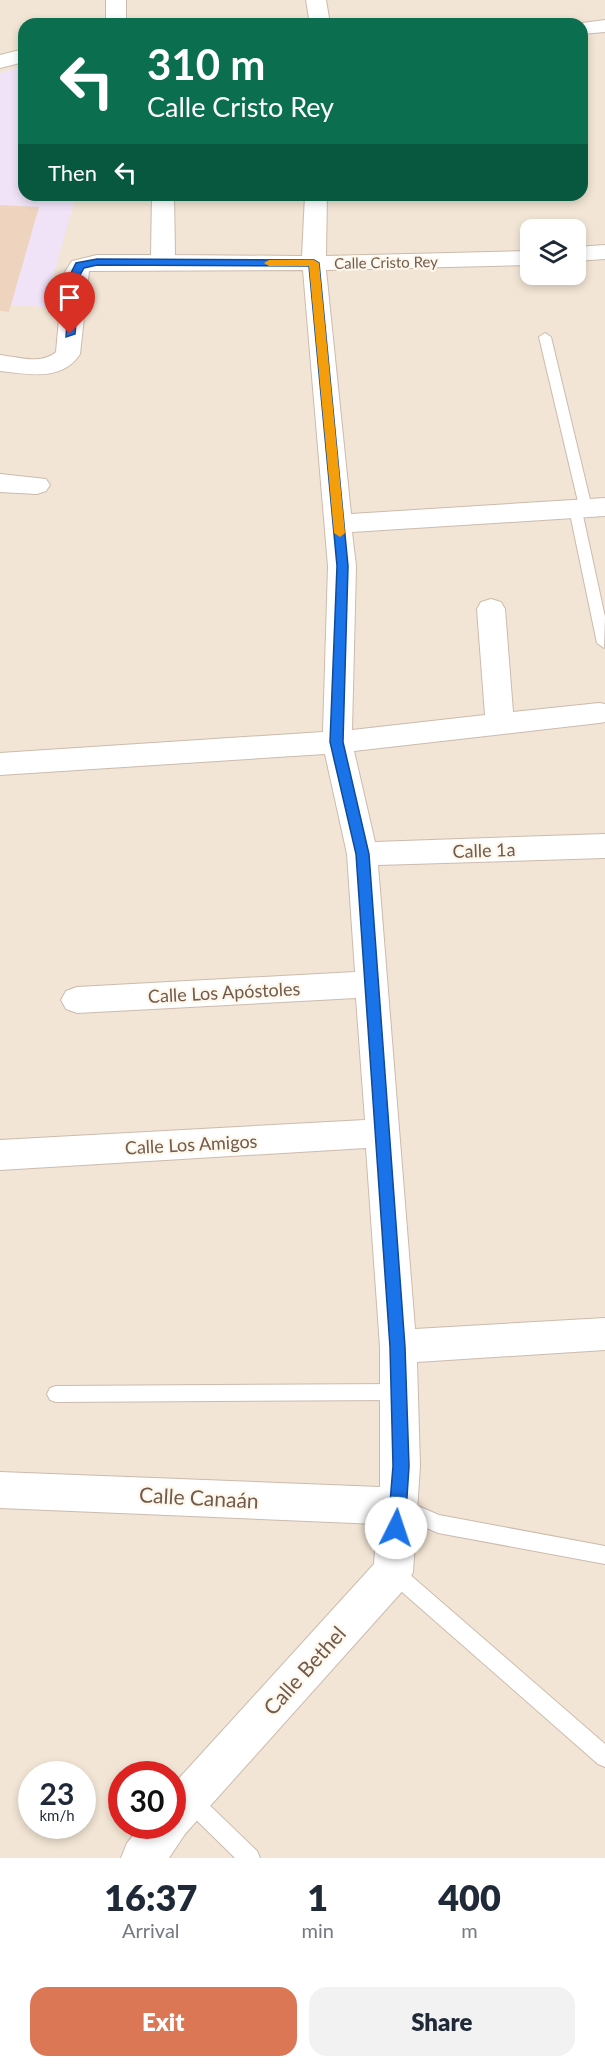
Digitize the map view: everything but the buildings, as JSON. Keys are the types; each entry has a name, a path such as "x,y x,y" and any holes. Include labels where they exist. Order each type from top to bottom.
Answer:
{"street":[{"path":"116,0 116,18"},
{"path":"316,0 319,18"},
{"path":"588,27 605,26"},
{"path":"0,62 18,57"},
{"path":"163,201 163,262"},
{"path":"316,201 314,263 342,566 337,742 362,854 398,1347 401,1466 393,1572"},
{"path":"586,254 605,252"},
{"name":"Calle Cristo Rey","path":"0,363 47,368 63,362 68,354 75,275 80,266 97,262 314,263 520,258"},
{"path":"0,483 37,485"},
{"path":"339,524 589,508"},
{"path":"491,609 500,725"},
{"path":"0,764 337,742 599,713"},
{"name":"Calle 1a","path":"362,854 605,846"},
{"name":"Calle Los Apóstoles","path":"76,1000 371,984"},
{"name":"Calle Los Amigos","path":"0,1155 382,1132"},
{"path":"398,1347 605,1334"},
{"name":"Calle Canaán","path":"0,1490 398,1506"},
{"name":"Calle Bethel","path":"186,1803 393,1572"},
{"name":"Calle Bethel","path":"142,1858 157,1839"}],"lane":[{"path":"545,338 554,381 589,508 604,644"},
{"path":"56,1394 398,1392"},
{"path":"398,1506 438,1524 605,1555"},
{"path":"393,1572 605,1757"},
{"path":"186,1820 250,1858"}],"shaded area":[{"path":"0,0 605,0 605,1858 0,1858"},
{"path":"18,68 18,201 74,201 45,307 0,304 0,73"}],"slow traffic":[{"path":"269,263 314,263 340,533"}],"route":[{"path":"70,334 75,275 80,266 97,262 314,263 342,566 337,742 362,854 398,1347 401,1466 396,1528"}]}
